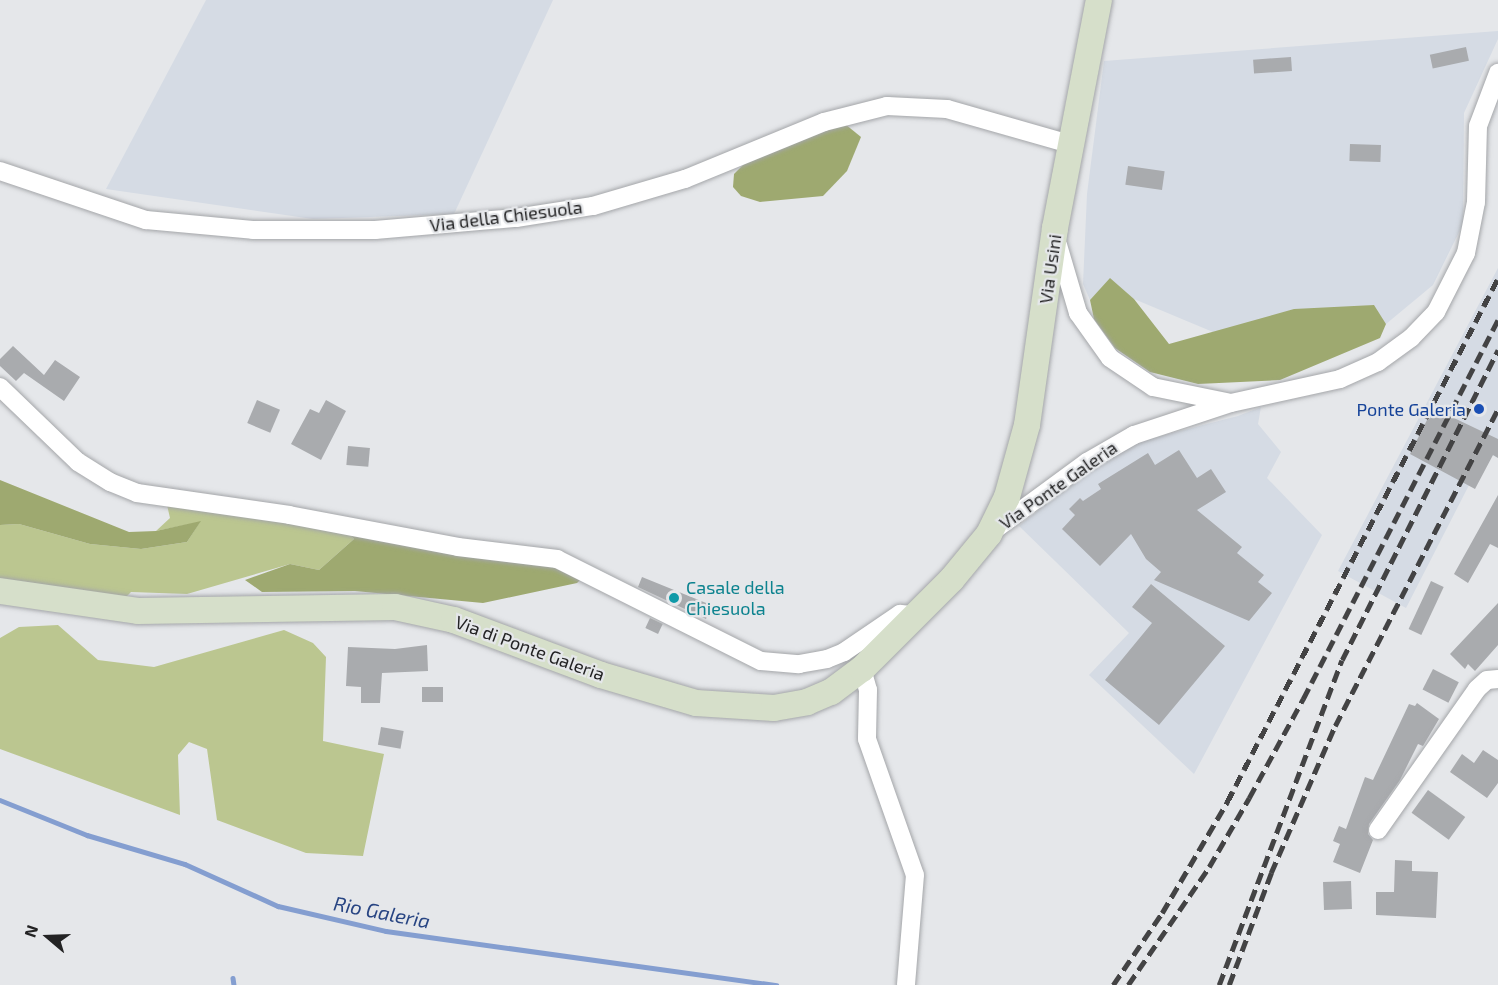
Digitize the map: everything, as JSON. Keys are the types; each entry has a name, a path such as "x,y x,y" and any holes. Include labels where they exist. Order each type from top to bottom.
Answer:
{"main road":[{"name":"Via Usini","path":"989,534 1021,456 1055,228 1099,0"},
{"name":"Via di Ponte Galeria","path":"0,591 138,611 395,607 454,620 656,693 739,709 807,702 831,692 862,669 916,615 989,534"}],"street":[{"name":"Via Ponte Galeria","path":"989,534 1121,441 1158,424 1359,371 1395,351 1436,312 1453,285 1471,239 1476,202 1478,126 1498,73"},
{"name":"Via della Chiesuola","path":"0,171 146,220 253,230 375,230 526,217 593,206 685,179 824,122 887,106 947,109 1070,144"},
{"name":"Via Ponte Galeria","path":"1055,228 1073,303 1089,332 1110,358 1153,387 1231,403"},
{"path":"0,387 70,455 99,476 131,491 163,500 289,515 458,547 547,556 583,569 622,593 760,661 799,664 827,659 844,652 900,614 916,615"},
{"path":"862,669 868,690 867,739 913,864 916,884 906,985"},
{"path":"1378,830 1477,689 1487,680 1498,679"}],"shaded area":[{"path":"206,0 553,0 454,214 313,219 106,189"},
{"path":"1498,31 1498,39 1464,113 1463,224 1433,285 1386,324 1373,305 1213,332 1134,299 1110,279 1090,300 1083,284 1087,194 1104,61"},
{"path":"1498,268 1498,458 1486,452 1406,608 1338,571"},
{"path":"1261,407 1258,424 1281,452 1267,478 1322,535 1194,774 1089,675 1129,633 1019,526 1073,482 1141,441 1238,416"}],"green space":[{"path":"845,124 861,137 847,171 823,196 760,202 741,196 733,187 734,174 750,158"},
{"path":"1110,278 1134,299 1169,344 1294,309 1374,305 1386,324 1380,338 1280,380 1198,384 1150,372 1115,348 1094,319 1090,300"},
{"path":"0,480 129,532 156,531 201,521 187,542 141,549 90,544 19,524 0,525"},
{"path":"167,505 345,529 354,539 319,570 290,564 187,594 131,592 125,598 0,579 0,525 19,524 90,544 141,549 187,542 200,522 156,531 170,518"},
{"path":"345,529 521,555 583,577 577,583 483,603 355,591 262,592 245,580 290,564 319,570 354,539"},
{"path":"58,625 98,660 154,667 284,630 313,643 326,657 323,741 384,754 363,856 306,853 217,820 207,749 189,742 178,755 180,815 0,749 0,638 19,627"}],"building":[{"path":"1466,47 1469,61 1433,68 1430,55"},
{"path":"1291,57 1292,71 1254,74 1253,60"},
{"path":"1350,144 1381,145 1380,162 1349,161"},
{"path":"1128,166 1165,171 1162,190 1125,185"},
{"path":"13,346 44,375 55,360 80,377 64,401 24,373 16,381 0,366 0,359"},
{"path":"257,400 280,410 270,433 247,423"},
{"path":"326,400 346,411 321,460 291,444 310,409 319,413"},
{"path":"1433,408 1498,439 1498,458 1493,455 1475,489 1410,454"},
{"path":"348,446 370,448 368,467 346,465"},
{"path":"1179,450 1197,478 1211,469 1226,492 1197,510 1242,547 1237,553 1264,575 1258,582 1272,593 1249,621 1154,580 1161,572 1146,559 1131,534 1100,566 1062,529 1075,515 1069,509 1080,498 1083,501 1101,489 1098,484 1148,453 1155,465"},
{"path":"1498,495 1498,548 1490,544 1468,583 1454,574"},
{"name":"Casale della Chiesuola","path":"642,577 711,605 706,619 638,587"},
{"path":"1431,581 1444,587 1421,635 1409,629"},
{"path":"1151,584 1225,646 1159,725 1105,680 1152,623 1132,607"},
{"path":"1498,603 1498,645 1475,671 1468,664 1465,669 1450,654"},
{"path":"650,618 663,624 658,634 645,628"},
{"path":"427,645 428,671 382,673 380,703 361,703 361,687 346,686 348,647 395,649"},
{"path":"1433,669 1459,682 1448,703 1423,689"},
{"path":"422,687 443,687 443,702 422,702"},
{"path":"1417,703 1439,719 1423,746 1418,744 1400,780 1369,824 1368,834 1373,840 1360,873 1333,862 1340,844 1333,841 1339,826 1346,829 1365,777 1373,780 1409,704 1415,706"},
{"path":"381,727 404,731 401,749 378,745"},
{"path":"1483,750 1498,760 1498,783 1487,798 1450,772 1462,754 1474,763"},
{"path":"1428,790 1465,817 1449,840 1412,813"},
{"path":"1395,860 1412,861 1412,871 1438,872 1436,918 1376,915 1376,892 1394,892"},
{"path":"1351,881 1352,909 1324,910 1323,882"}],"waterway":[{"name":"Rio Galeria","path":"0,800 87,835 185,864 278,906 386,931 776,985"},
{"path":"233,978 234,985"}],"railway":[{"path":"1113,985 1162,913 1227,802 1498,278"},
{"path":"1128,985 1209,867 1249,798 1303,699 1498,319"},
{"path":"1219,985 1342,660 1498,350"},
{"path":"1229,985 1271,873 1335,726 1498,409"}],"place":[{"name":"Ponte Galeria","path":"1479,409"},
{"name":"Casale della Chiesuola","path":"674,598"}]}
